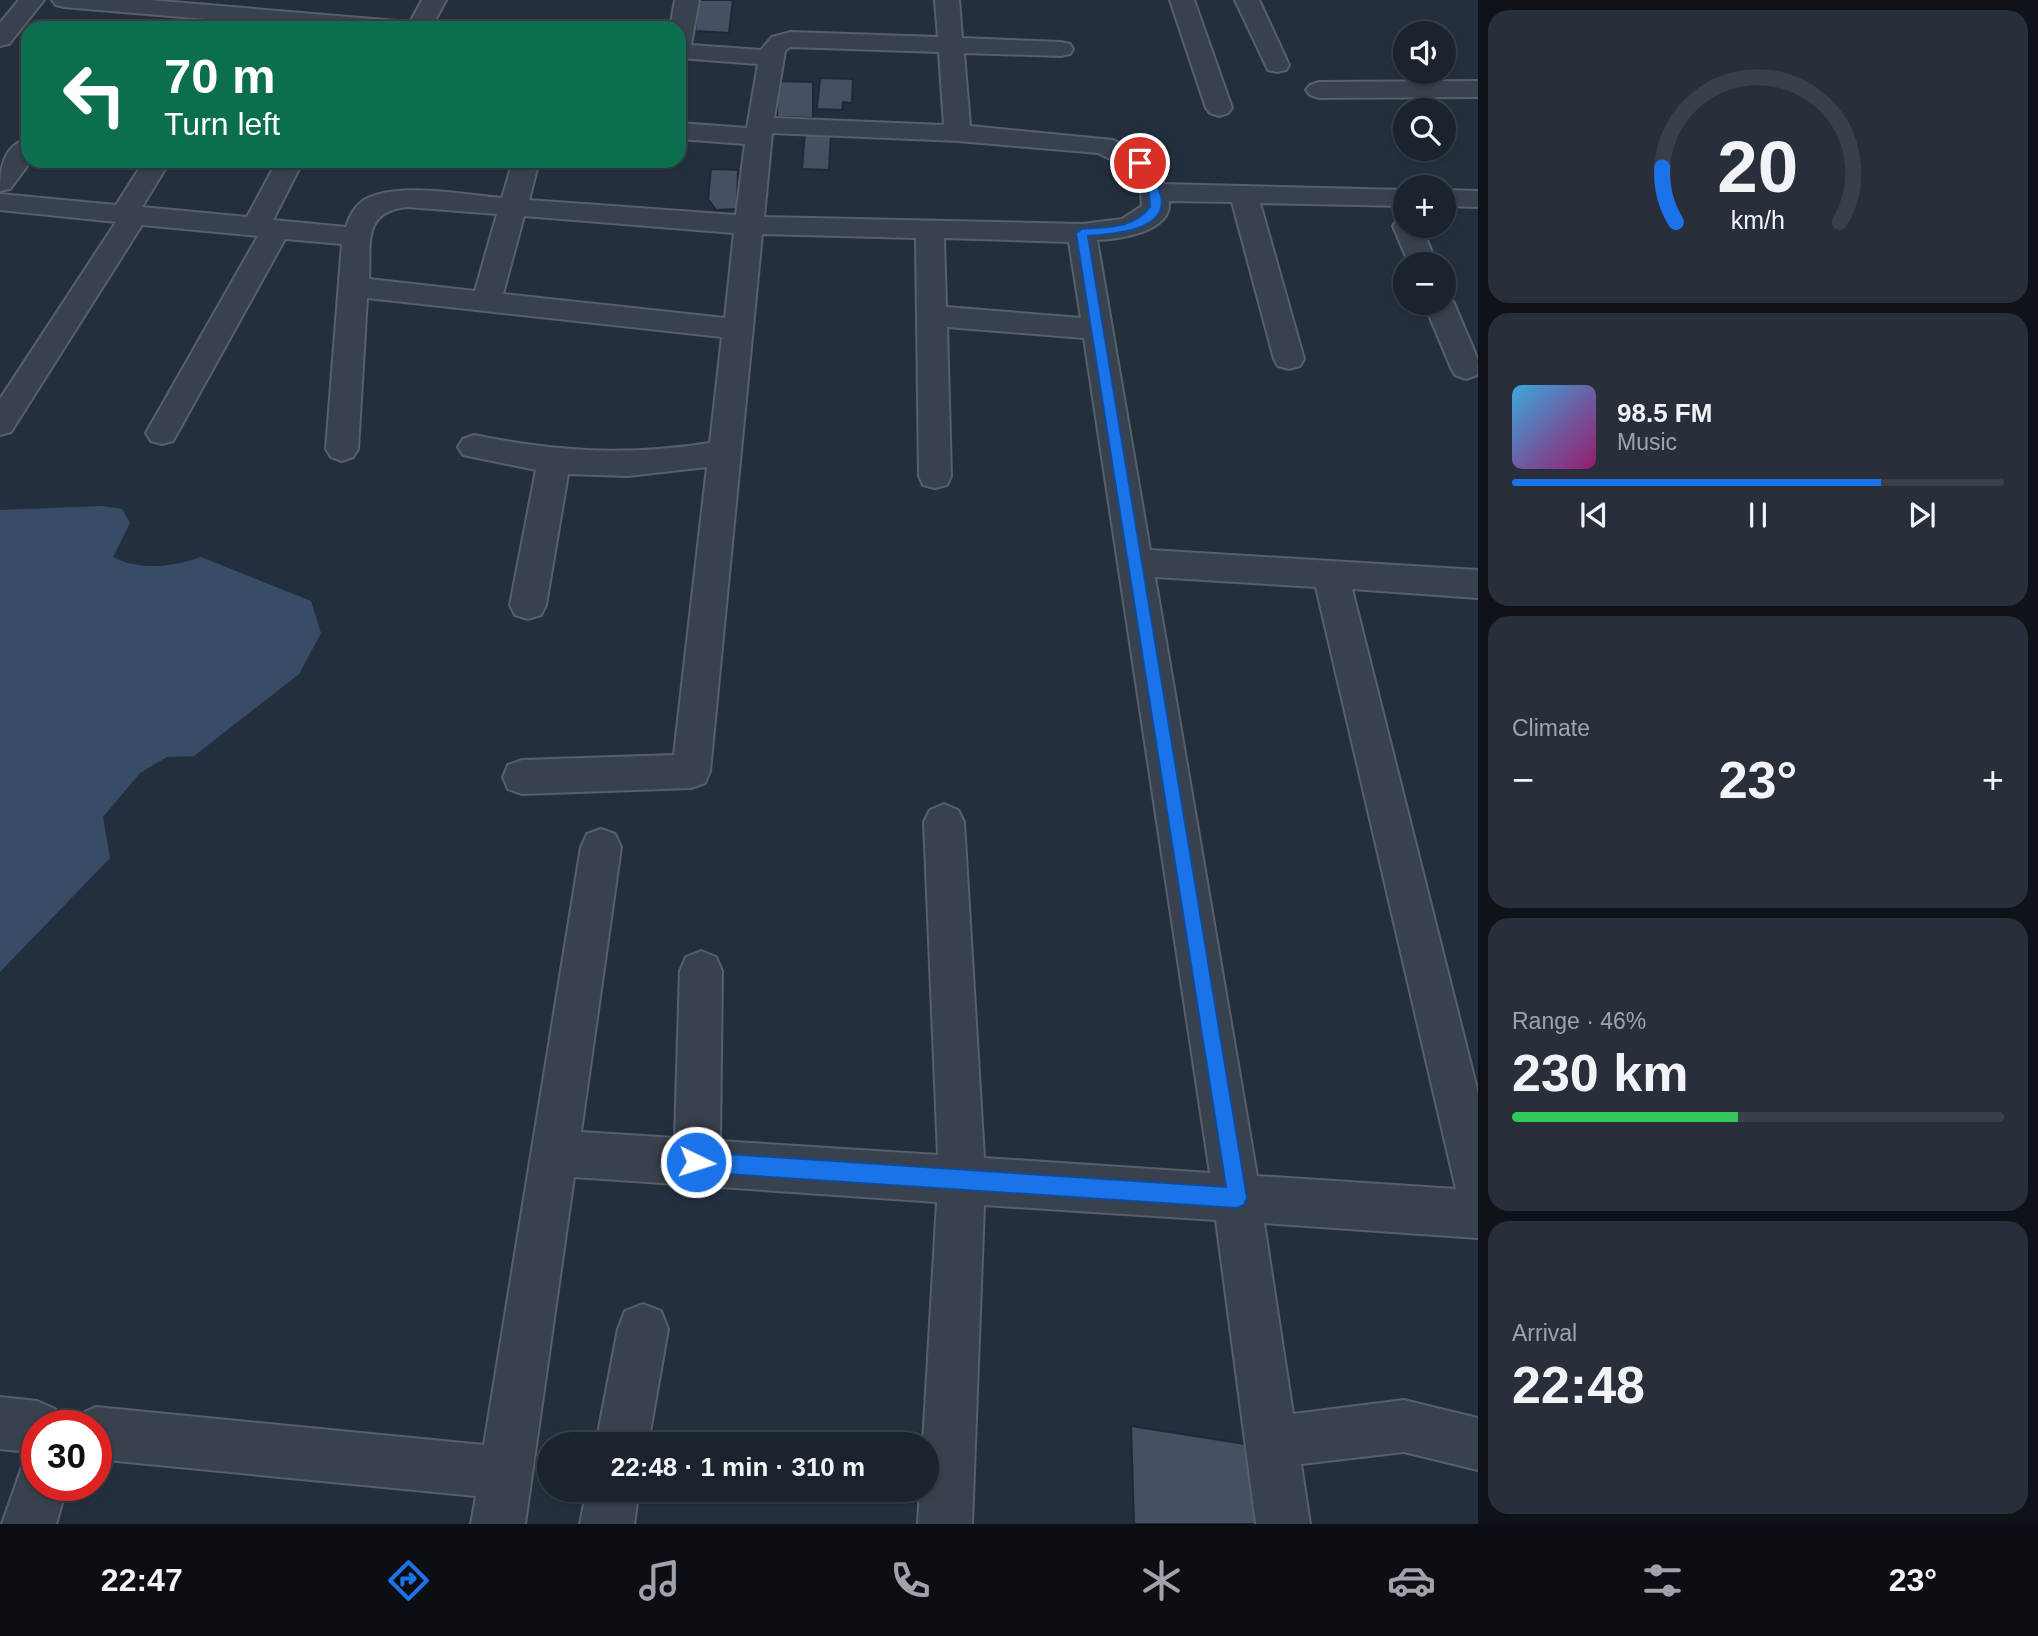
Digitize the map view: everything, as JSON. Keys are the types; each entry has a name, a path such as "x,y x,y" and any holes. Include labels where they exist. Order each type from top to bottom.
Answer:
{"street":[{"path":"0,39 32,0"},
{"path":"64,0 281,9 354,21"},
{"path":"423,21 434,0"},
{"path":"684,21 687,0"},
{"path":"947,0 958,132"},
{"path":"1182,0 1219,108"},
{"path":"1247,0 1277,65"},
{"path":"522,777 691,771 759,131 773,49 781,42 791,39 1061,49"},
{"path":"686,49 771,58"},
{"path":"1319,90 1478,89"},
{"path":"342,449 356,237 360,222 369,208 383,202 407,199 749,225 1082,233 1130,229 1147,219 1156,208 1155,192 1140,163 1104,146 958,132 686,131"},
{"path":"21,162 3,202 356,237"},
{"path":"0,424 129,215 153,168"},
{"path":"162,433 266,228 287,168"},
{"path":"486,302 524,168"},
{"path":"1155,192 1393,197"},
{"path":"1244,194 1289,359"},
{"path":"1456,198 1478,199"},
{"path":"929,229 935,476"},
{"path":"1082,233 1237,1198 1283,1524"},
{"path":"353,288 738,329"},
{"path":"1444,315 1466,368"},
{"path":"931,316 1097,329"},
{"path":"474,447 554,461 597,464 661,462 724,452"},
{"path":"528,605 554,461"},
{"path":"1135,562 1478,584"},
{"path":"1331,575 1478,1186"},
{"path":"944,822 962,1180 945,1524"},
{"path":"498,1524 601,847"},
{"path":"696,1162 701,971"},
{"path":"554,1153 1478,1214"},
{"path":"624,1432 643,1329"},
{"path":"0,1423 21,1425"},
{"path":"1272,1442 1404,1426 1478,1444"},
{"path":"112,1435 505,1473"},
{"path":"29,1524 36,1501"},
{"path":"607,1524 611,1502"}],"water":[{"path":"103,506 122,509 130,523 113,557 134,564 157,566 201,557 311,601 321,633 299,674 194,756 167,757 140,773 103,817 110,858 0,972 0,510"}],"building":[{"path":"699,0 733,0 729,33 695,31"},
{"path":"820,78 853,79 852,103 843,102 842,110 817,109"},
{"path":"778,81 813,82 813,118 777,117"},
{"path":"805,131 831,132 829,170 802,169"},
{"path":"711,169 738,170 737,209 716,210 708,199"},
{"path":"1131,1426 1258,1446 1264,1524 1134,1524"}],"route":[{"path":"696,1162 1237,1198 1082,233 1130,229 1147,219 1156,208 1155,192 1140,163"}]}
